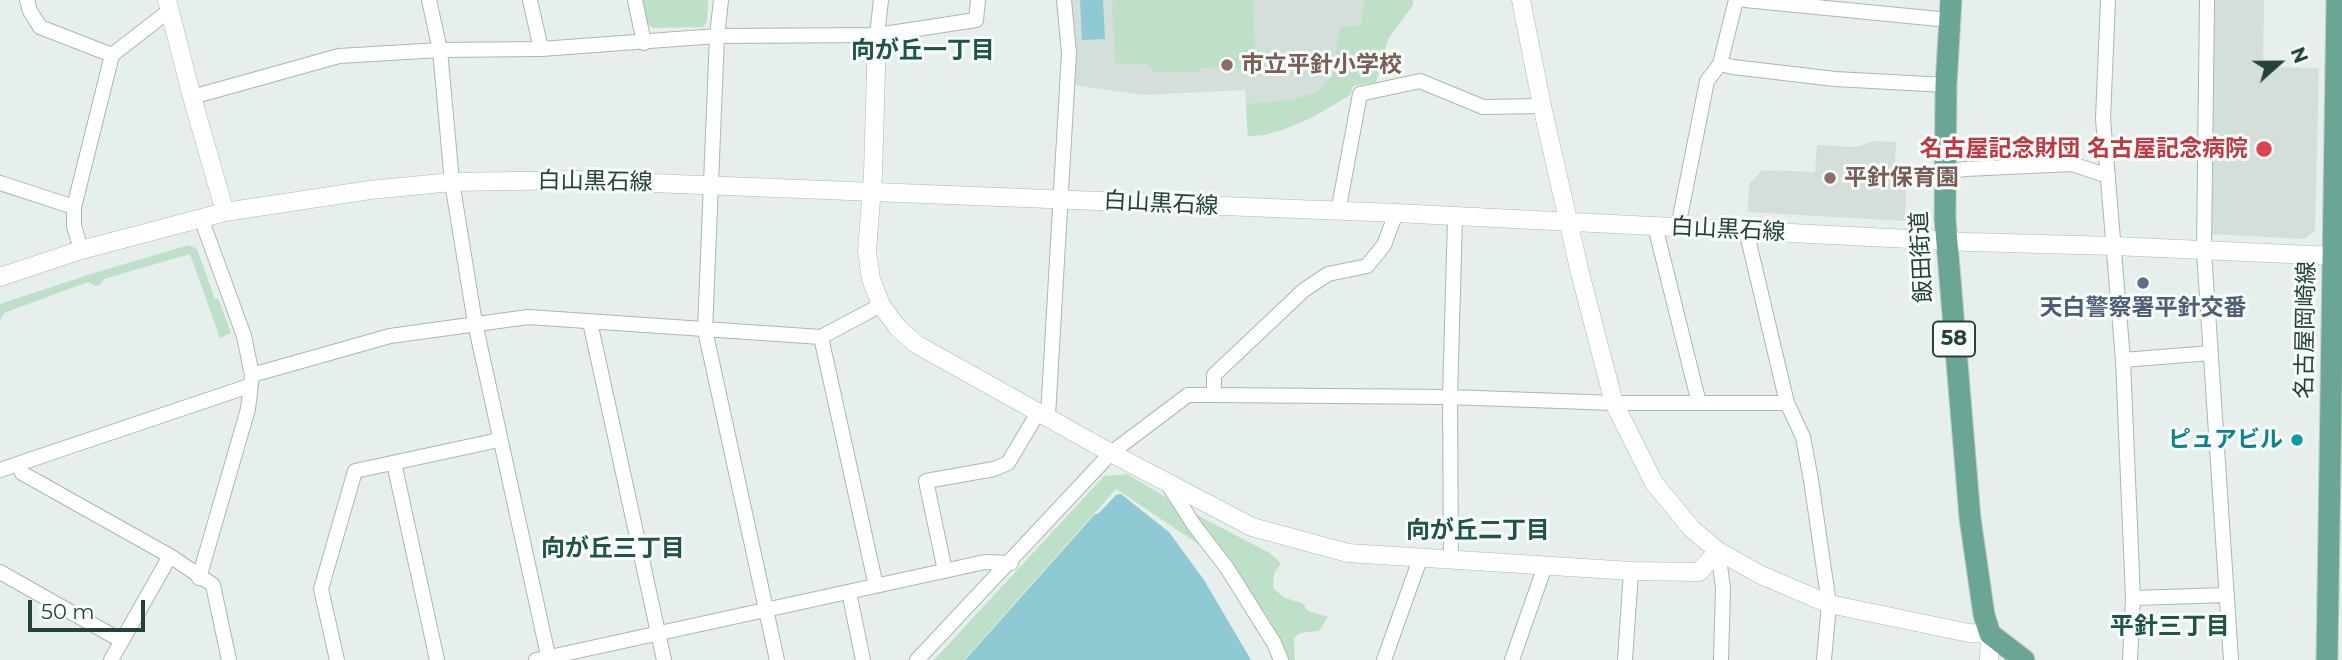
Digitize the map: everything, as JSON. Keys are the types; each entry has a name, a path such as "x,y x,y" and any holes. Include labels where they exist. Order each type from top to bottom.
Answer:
{"main road":[{"name":"名古屋岡崎線","path":"2327,660 2337,0"},
{"name":"飯田街道","path":"1950,10 1944,172 1946,240 1970,518 1984,615 1990,634"},
{"path":"1990,634 2024,660"}],"street":[{"path":"27,0 40,27 111,55"},
{"path":"429,0 440,50 452,182 475,323 544,659 985,562 1011,563"},
{"path":"530,0 541,49"},
{"path":"635,0 644,43"},
{"path":"721,0 717,36 705,330 777,660"},
{"path":"881,0 867,251 871,279 881,305 898,328 916,344 1111,453 1252,527 1348,553 1631,571 1699,572 1718,551"},
{"path":"192,97 339,56 440,50 541,49 717,36 877,35 976,19 978,0"},
{"path":"945,571 926,481 995,469 1007,463 1044,414 1069,53 1064,0"},
{"path":"1521,0 1580,273 1614,403 1654,483 1692,529 1718,551 1761,575 1829,604 1969,634 1990,634 1989,660"},
{"path":"1678,227 1707,81 1720,64 1736,0"},
{"path":"1745,0 1950,10"},
{"path":"2108,0 2103,119 2123,360 2133,598 2130,660"},
{"path":"2207,0 2204,251 2231,660"},
{"path":"81,250 74,226 74,207 111,55 168,5 225,212"},
{"path":"1720,64 1835,79 1946,85"},
{"path":"1338,212 1360,94 1420,81 1483,107 1542,106"},
{"path":"1944,172 2072,164 2108,176"},
{"name":"白山黒石線","path":"0,278 81,250 225,212 370,190 452,182 578,180 1396,213 1455,218 2333,256"},
{"path":"0,183 74,207"},
{"path":"1214,395 1214,375 1304,290 1328,274 1367,267 1384,245 1396,213"},
{"path":"199,578 248,409 251,380 244,336 201,218"},
{"path":"1451,560 1450,397 1455,218"},
{"path":"1655,226 1699,403"},
{"path":"1746,230 1787,403 1803,437 1829,604 1824,660"},
{"path":"0,470 251,380 390,336 528,317 821,337 881,305"},
{"path":"590,322 664,660"},
{"path":"821,337 876,586"},
{"path":"2123,360 2211,353"},
{"path":"917,660 1011,563 1111,453 1188,395 1450,397 1614,403 1787,403"},
{"path":"337,660 321,589 355,471 499,440"},
{"path":"394,463 437,660"},
{"path":"18,464 22,474 170,556 213,585 229,660"},
{"path":"1167,483 1194,525 1227,568 1274,643 1281,660"},
{"path":"1718,551 1723,588 1721,660"},
{"path":"111,660 170,556"},
{"path":"1384,660 1420,559"},
{"path":"1511,660 1545,566"},
{"path":"1625,660 1631,571"},
{"path":"0,572 122,642"},
{"path":"849,592 863,660"},
{"path":"2133,598 2227,595"}],"shaded area":[{"name":"市立平針小学校","path":"1071,0 1413,0 1413,5 1388,39 1376,82 1353,86 1350,95 1313,117 1285,129 1248,136 1245,90 1143,95 1073,85"},
{"name":"名古屋記念財団 名古屋記念病院","path":"2211,0 2264,0 2263,67 2319,68 2315,231 2305,239 2211,234"},
{"name":"平針保育園","path":"1874,141 1896,142 1895,166 1907,167 1905,221 1748,212 1749,184 1762,170 1815,172 1817,145 1857,147"}],"green space":[{"path":"642,0 708,0 707,22 703,27 653,28 648,25"},
{"path":"1112,0 1253,0 1256,69 1200,68 1199,72 1155,72 1147,64 1115,63"},
{"path":"1364,0 1413,0 1413,5 1388,39 1376,82 1353,86 1350,95 1313,117 1285,129 1248,136 1246,104 1291,100 1317,92 1332,77 1340,27 1361,25"},
{"path":"189,245 197,249 231,333 220,338 190,254 104,279 96,286 88,282 4,313 0,321 0,304"},
{"path":"1127,474 1191,512 1270,553 1281,563 1274,574 1273,588 1285,598 1302,603 1308,611 1328,617 1319,631 1300,633 1294,638 1295,660 1284,660 1231,566 1116,489 964,660 934,660 1104,476"}],"water":[{"path":"1080,0 1103,0 1105,39 1082,40"},
{"path":"1121,494 1169,532 1204,580 1251,660 965,660 1094,515 1116,495"}],"place":[{"name":"市立平針小学校","path":"1227,65"},
{"name":"名古屋記念財団 名古屋記念病院","path":"2264,149"},
{"name":"平針保育園","path":"1830,178"},
{"name":"天白警察署平針交番","path":"2143,283"},
{"name":"ピュアビル","path":"2297,440"}],"district":[{"name":"向が丘一丁目","path":"923,51"},
{"name":"向が丘二丁目","path":"1478,531"},
{"name":"向が丘三丁目","path":"613,549"},
{"name":"平針三丁目","path":"2170,627"}]}
